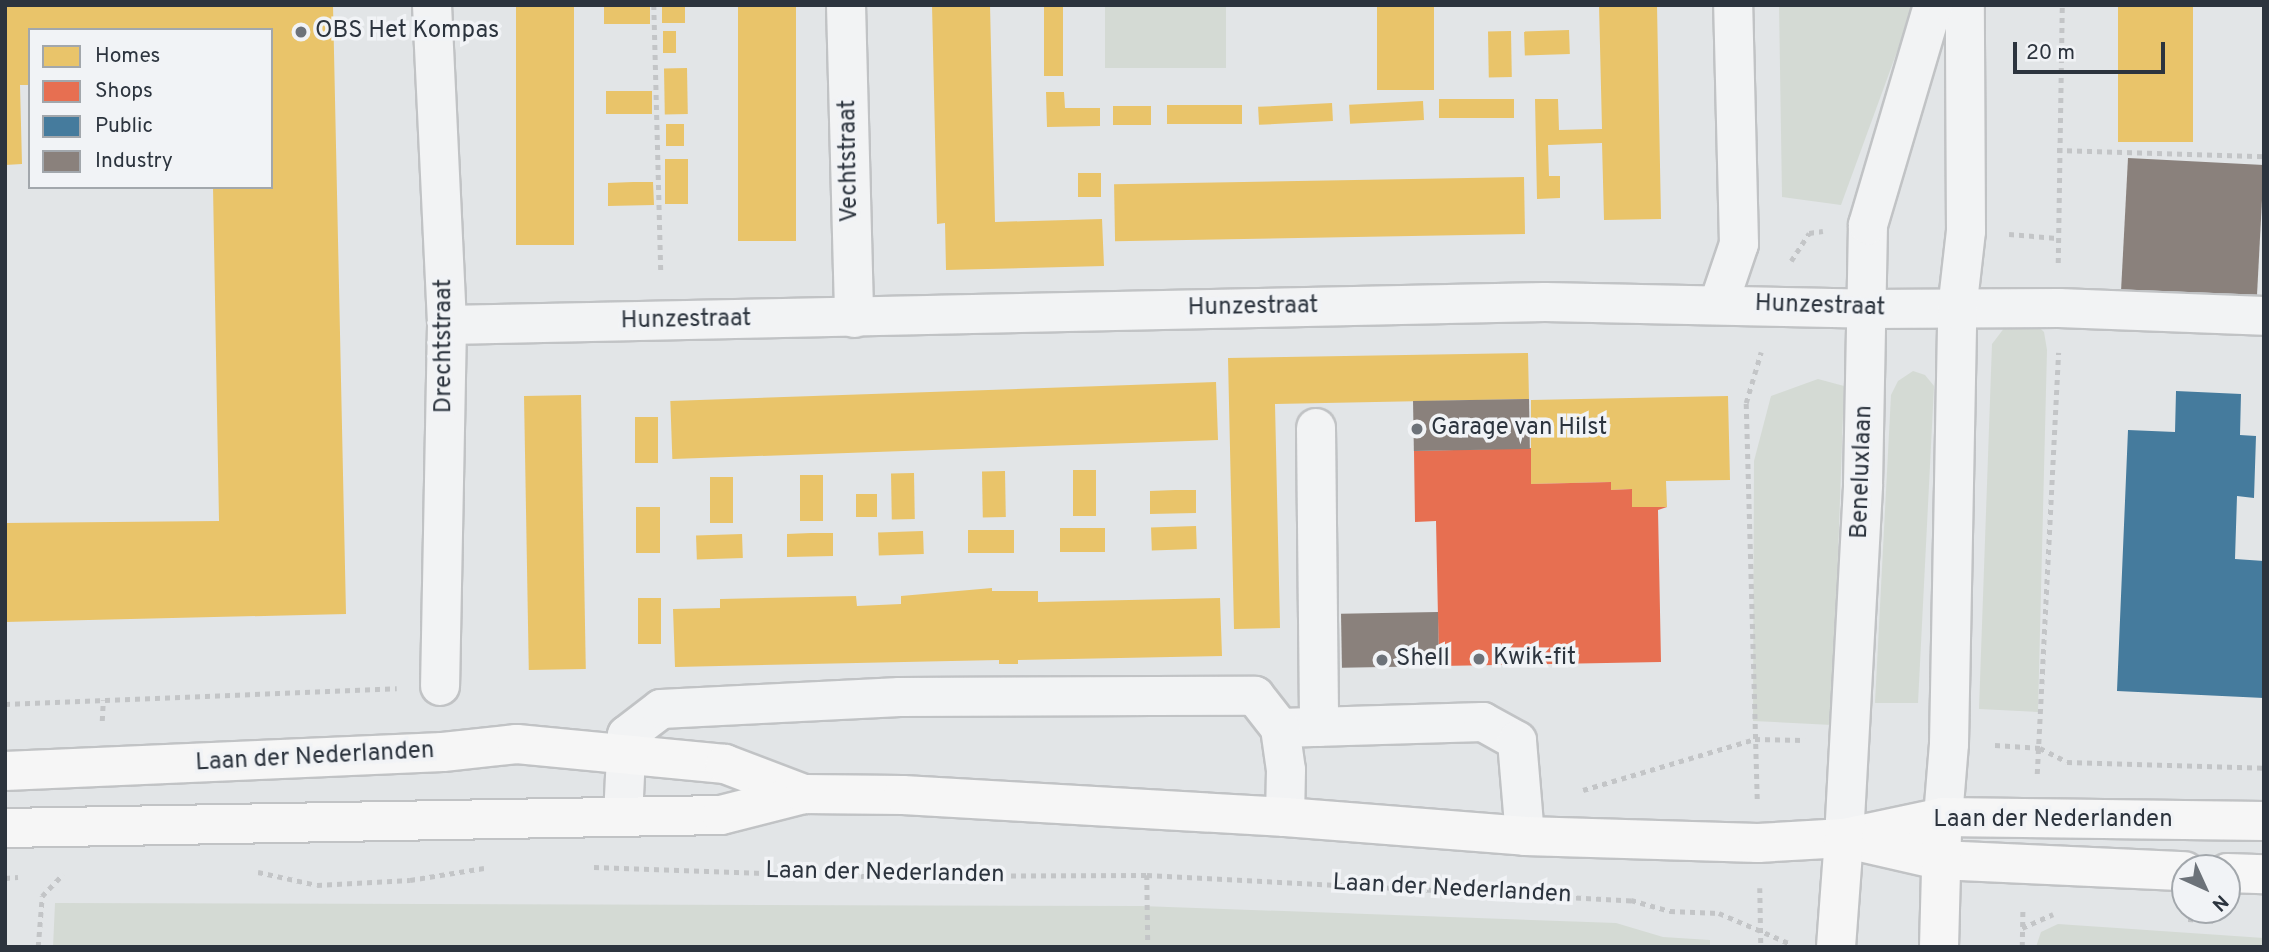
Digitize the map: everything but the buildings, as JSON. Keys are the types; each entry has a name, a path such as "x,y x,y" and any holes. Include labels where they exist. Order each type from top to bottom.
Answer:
{"main road":[{"name":"Laan der Nederlanden","path":"5,771 443,752 517,744 724,764 804,794"},
{"name":"Laan der Nederlanden","path":"5,828 722,815 804,794 903,795 1285,817 1525,836 1758,843 1844,838 1944,817 2264,821"},
{"path":"1939,947 1939,860 1944,817"},
{"name":"Laan der Nederlanden","path":"1844,838 1939,860 2171,870"},
{"name":"Beneluxlaan","path":"1836,947 1844,838"},
{"path":"2241,873 2264,874"}],"street":[{"name":"Drechtstraat","path":"432,5 447,325 440,686"},
{"name":"Vechtstraat","path":"846,5 854,318"},
{"path":"1720,303 1739,244 1733,5"},
{"name":"Beneluxlaan","path":"1844,838 1854,696 1868,309 1868,225 1933,5"},
{"path":"1944,817 1949,744 1957,310 1966,231 1965,5"},
{"name":"Hunzestraat","path":"447,325 1545,302 1720,303 1868,309 2059,308 2264,316"},
{"path":"1315,428 1319,727"},
{"path":"623,817 623,755 627,735 660,709 900,697 1255,695 1280,728 1286,771 1285,817"},
{"path":"1280,728 1483,722 1517,741 1525,836"}],"path":[{"path":"654,5 662,321"},
{"path":"2057,238 2062,5"},
{"path":"2057,150 2264,156"},
{"path":"1761,947 1746,403 1775,307 1781,276 1809,233"},
{"path":"2033,818 2052,542 2059,308"},
{"path":"5,704 440,686"},
{"path":"2022,947 2027,865"},
{"name":"Laan der Nederlanden","path":"587,866 851,876 1147,875 1631,900 1670,911 1719,913 1762,931"},
{"path":"247,870 317,885 410,880 498,867"},
{"path":"38,947 42,897 63,874"},
{"path":"52,875 76,874"},
{"path":"1147,875 1148,947"},
{"path":"5,878 29,876"}],"shaded area":[{"path":"1105,5 1226,5 1226,68 1105,68"},
{"path":"1779,5 1914,5 1841,205 1782,197"},
{"path":"2030,319 2044,332 2047,350 2038,712 1979,709 1992,344 2008,323"},
{"path":"1913,371 1925,375 1934,386 1918,703 1875,703 1891,395 1898,381"},
{"path":"1818,379 1844,386 1832,725 1753,721 1754,461 1771,396"},
{"path":"55,903 1141,906 1616,923 1663,937 1710,940 1710,947 53,947"},
{"path":"2058,924 2264,938 2264,947 2036,947 2041,932"}],"place":[{"name":"OBS Het Kompas","path":"301,32"},
{"name":"Garage van Hilst","path":"1417,429"},
{"name":"Kwik-fit","path":"1479,659"},
{"name":"Shell","path":"1382,660"}]}
